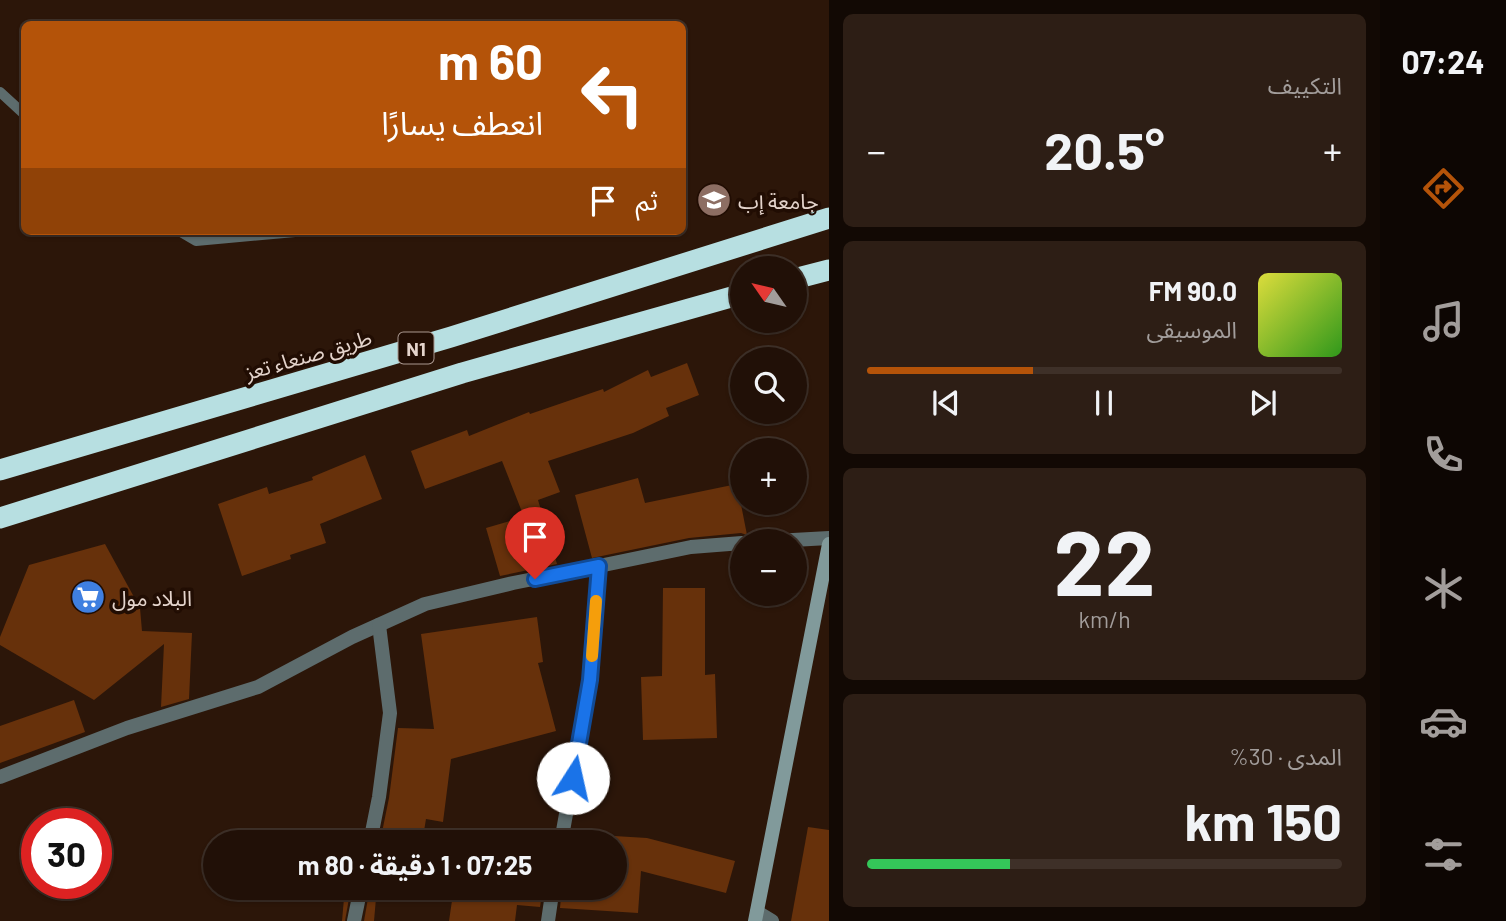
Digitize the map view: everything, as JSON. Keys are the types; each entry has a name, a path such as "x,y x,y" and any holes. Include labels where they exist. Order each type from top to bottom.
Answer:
{"highway":[{"name":"طريق صنعاء تعز","path":"0,470 451,337 829,218"},
{"path":"807,276 829,270"},
{"name":"N1","path":"0,518 463,373 730,297"}],"street":[{"path":"807,539 829,538"},
{"path":"0,777 127,728 258,687 425,604 691,547 730,544"},
{"path":"772,921 756,916 829,544"},
{"path":"563,830 590,680 599,566"},
{"path":"372,830 390,713 379,625"},
{"path":"354,921 358,900"},
{"path":"548,921 552,900"}],"lane":[{"path":"0,92 21,111"},
{"path":"186,235 196,241 262,235"}],"building":[{"path":"687,363 699,395 666,408 669,416 633,433 548,461 560,492 538,500 557,564 500,576 486,528 524,517 502,461 425,489 411,451 467,430 469,436 529,412 530,414 603,389 604,392 648,370 651,377"},
{"path":"365,455 382,499 320,524 326,543 242,576 218,504 267,487 269,494 313,480 312,477"},
{"path":"638,478 645,503 730,485 730,515 743,515 746,529 730,529 730,534 689,538 592,558 575,495"},
{"path":"105,544 140,608 142,631 192,633 189,699 161,707 164,644 94,700 0,645 0,637 29,565"},
{"path":"663,588 705,588 705,675 715,674 717,738 643,740 641,677 662,676"},
{"path":"537,617 543,662 538,663 556,731 451,759 443,822 426,819 424,830 382,830 398,728 434,729 421,634"},
{"path":"74,700 85,732 0,763 0,726"},
{"path":"808,827 829,830 829,921 791,921"},
{"path":"627,837 647,838 735,861 726,893 641,871 638,913 560,908 561,900 627,900"},
{"path":"344,900 349,900 345,921 342,921"},
{"path":"368,900 376,900 374,921 364,921"},
{"path":"452,900 541,900 540,907 517,905 515,921 449,921"}],"slow traffic":[{"path":"592,656 596,601"}],"place":[{"name":"جامعة إب","path":"714,200"},
{"name":"البلاد مول","path":"88,597"}],"route":[{"path":"535,579 599,566 590,680 573,778"}]}
